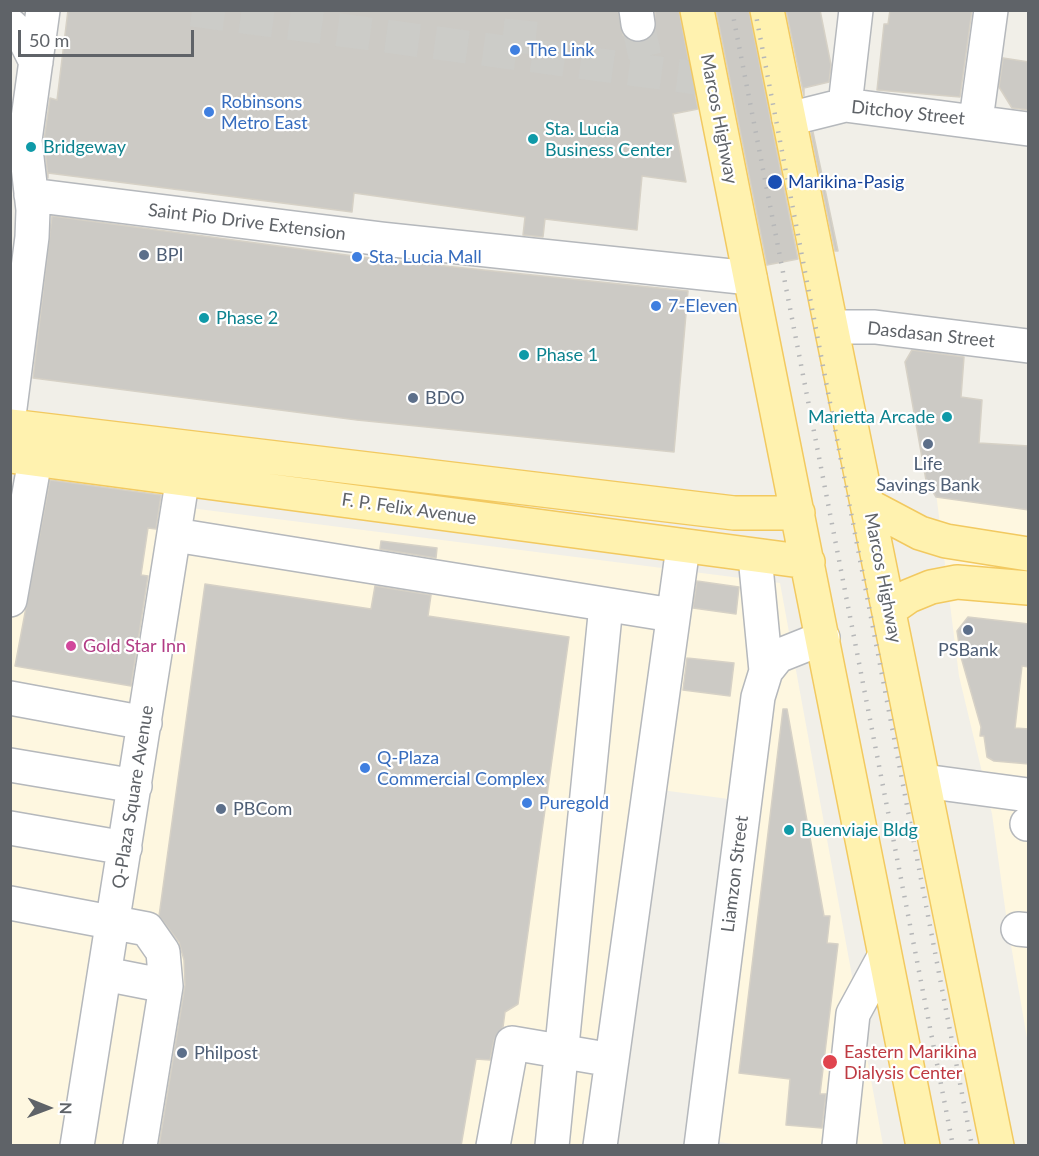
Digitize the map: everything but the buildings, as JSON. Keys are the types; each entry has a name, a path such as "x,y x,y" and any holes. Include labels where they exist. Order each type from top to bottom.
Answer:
{"main road":[{"name":"Marcos Highway","path":"697,10 923,1146"},
{"name":"Marcos Highway","path":"767,10 869,506 996,1146"},
{"name":"F. P. Felix Avenue","path":"10,426 185,463 683,547 808,562"},
{"name":"F. P. Felix Avenue","path":"23,458 185,463 734,513 798,513"},
{"path":"869,506 920,532 946,541 1029,554"},
{"path":"734,513 746,519 752,531 748,555"},
{"path":"889,610 924,590 957,582 1029,588"}],"street":[{"path":"10,408 32,237 31,195 18,139 36,62 43,10"},
{"path":"845,105 856,10"},
{"path":"976,120 990,10"},
{"path":"10,25 24,38 36,62"},
{"name":"Ditchoy Street","path":"789,119 845,105 976,120 1029,129"},
{"name":"Saint Pio Drive Extension","path":"31,195 382,239 750,278"},
{"name":"Dasdasan Street","path":"832,327 875,327 1029,346"},
{"path":"10,600 23,458"},
{"name":"Q-Plaza Square Avenue","path":"77,1146 185,463"},
{"path":"175,535 672,615"},
{"path":"600,1146 683,547"},
{"path":"748,555 766,671"},
{"path":"552,1146 606,605"},
{"path":"766,671 778,656 823,638"},
{"name":"Liamzon Street","path":"701,1146 758,697 766,671"},
{"path":"10,698 145,723"},
{"path":"10,765 135,786"},
{"path":"924,781 1028,814"},
{"path":"10,828 125,848"},
{"path":"10,903 147,929 163,952 166,986 140,1146"},
{"path":"839,1146 853,1014 884,957"},
{"path":"105,974 166,986"},
{"path":"568,989 620,1001"},
{"path":"493,1146 512,1043 612,1060"}],"shaded area":[{"path":"931,453 1028,465 1028,1044 1007,922 992,814 959,676"},
{"path":"33,488 780,583 883,1145 748,1146 711,1141 751,802 661,790 611,1145 11,1146 10,625"}],"tunnel":[{"path":"192,10 712,80"},
{"path":"518,53 522,10"},
{"path":"638,24 648,71"}],"railway":[{"path":"732,10 953,1146"},
{"path":"755,10 972,1146"}],"place":[{"name":"The Link","path":"515,50"},
{"name":"Robinsons Metro East","path":"209,112"},
{"name":"Sta. Lucia Business Center","path":"533,139"},
{"name":"Bridgeway","path":"31,147"},
{"name":"Marikina-Pasig","path":"775,182"},
{"name":"BPI","path":"144,255"},
{"name":"Sta. Lucia Mall","path":"357,257"},
{"name":"7-Eleven","path":"656,306"},
{"name":"Phase 2","path":"204,318"},
{"name":"Phase 1","path":"524,355"},
{"name":"BDO","path":"413,398"},
{"name":"Marietta Arcade","path":"947,417"},
{"name":"Life Savings Bank","path":"928,444"},
{"name":"PSBank","path":"968,630"},
{"name":"Gold Star Inn","path":"71,646"},
{"name":"Q-Plaza Commercial Complex","path":"365,768"},
{"name":"Puregold","path":"527,803"},
{"name":"PBCom","path":"221,809"},
{"name":"Buenviaje Bldg","path":"789,830"},
{"name":"Philpost","path":"182,1053"},
{"name":"Eastern Marikina Dialysis Center","path":"830,1062"}]}
